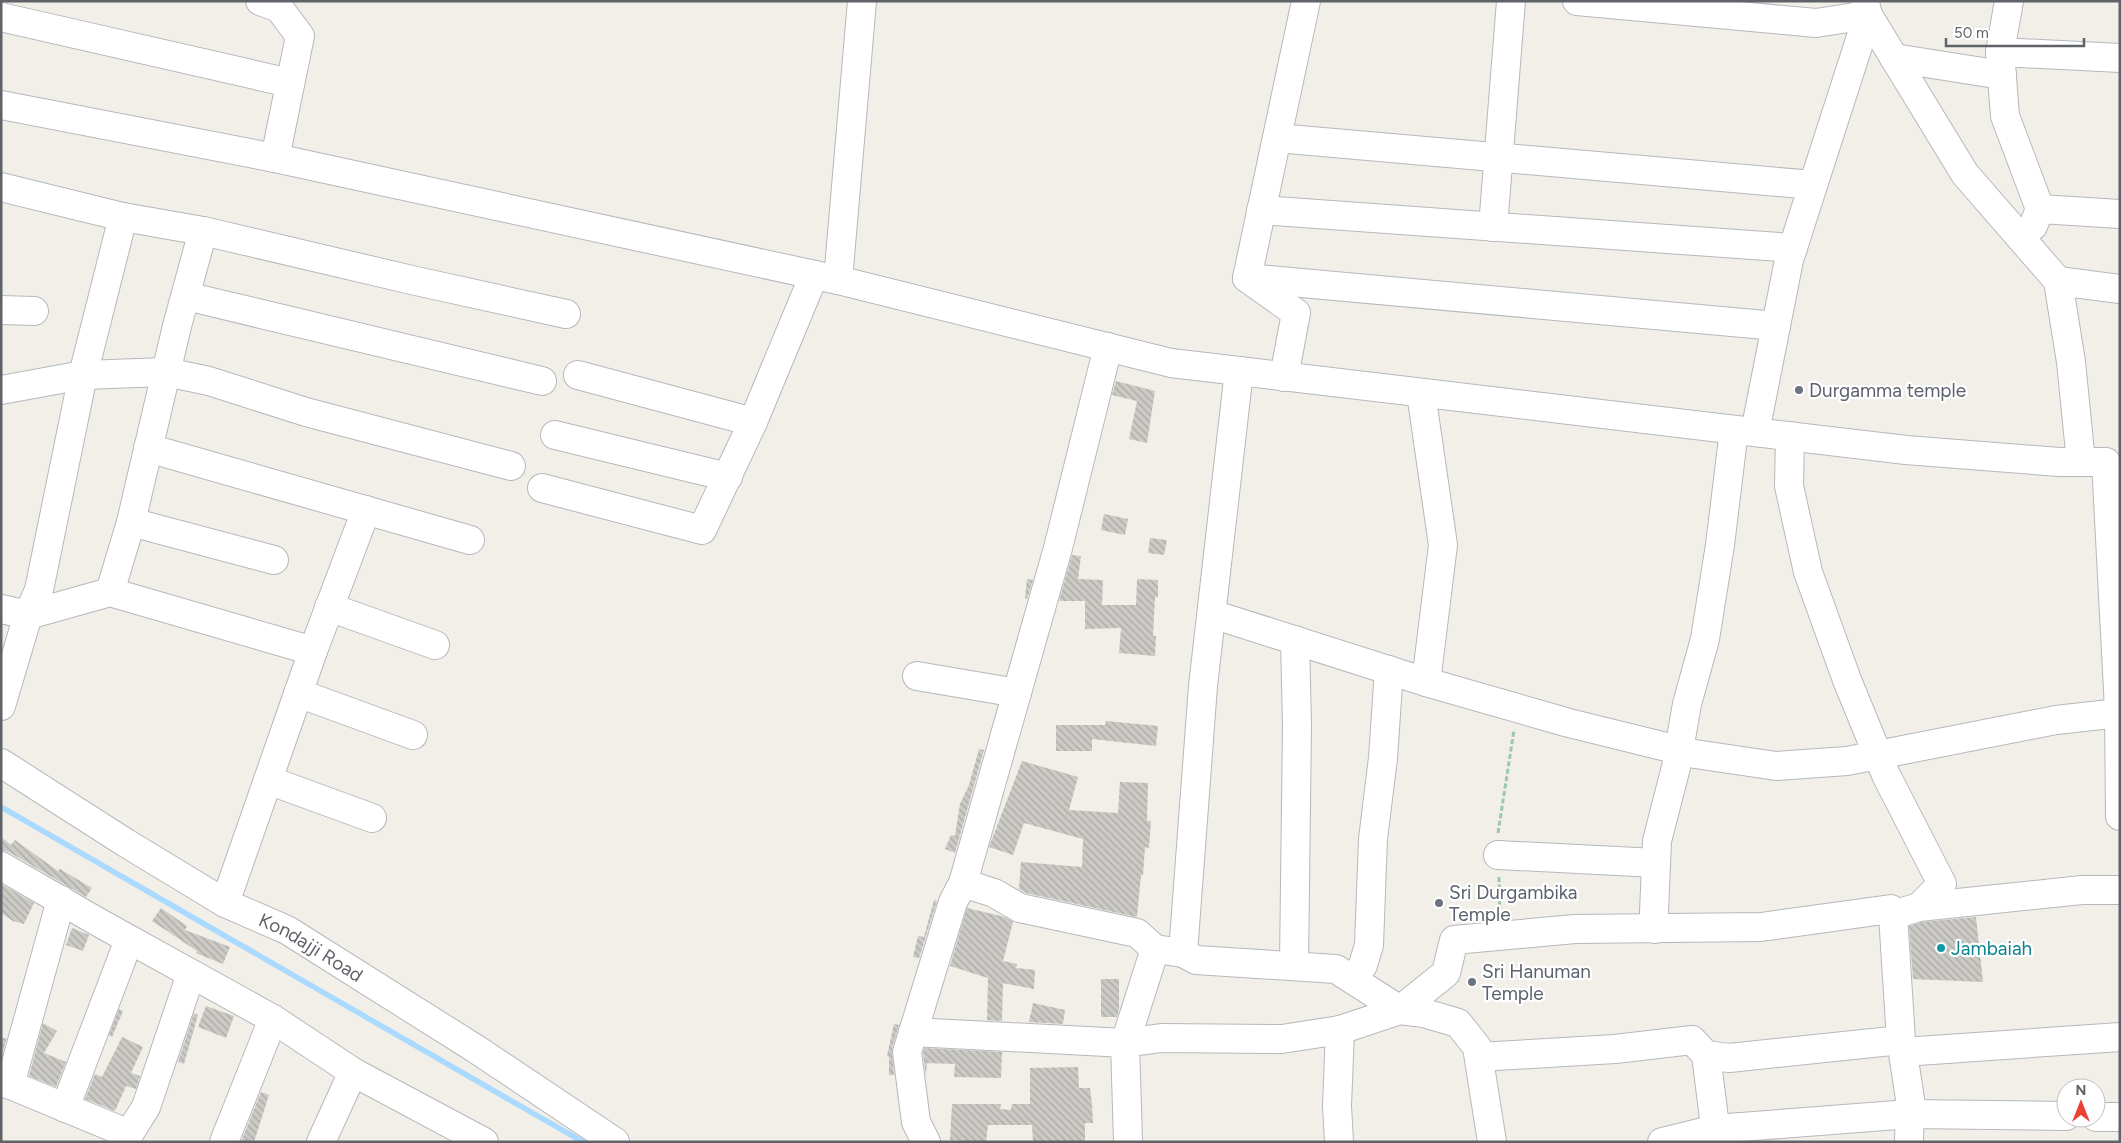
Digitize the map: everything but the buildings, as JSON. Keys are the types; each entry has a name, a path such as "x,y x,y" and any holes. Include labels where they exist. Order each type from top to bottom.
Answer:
{"street":[{"path":"260,1 279,8 300,36 275,158"},
{"path":"542,488 702,530 753,422 826,278 862,1"},
{"path":"1246,278 1306,1"},
{"path":"1493,227 1510,1"},
{"path":"1577,1 1816,23 1866,8"},
{"path":"2009,1 2001,64 2005,116 2040,209 2025,243"},
{"path":"1866,8 1894,58 1965,174 2058,282 2071,362 2081,462"},
{"path":"1655,929 1657,841 1679,750 1687,704 1705,639 1720,545 1744,431 1776,326 1793,248 1866,8"},
{"path":"1,17 290,83"},
{"path":"1894,58 2001,64 2120,58"},
{"path":"1,105 275,158 826,278 1170,363 1916,450 2059,462 2106,462 2113,485 2120,816"},
{"path":"1277,138 1813,185"},
{"path":"1,187 123,217 204,230 416,282 566,314"},
{"path":"2040,209 2120,214"},
{"path":"1261,210 1793,248"},
{"path":"1,706 28,614 38,590 83,375 123,217"},
{"path":"110,592 131,522 176,326 204,230"},
{"path":"1246,278 1776,326"},
{"path":"1246,278 1296,313 1284,377"},
{"path":"2058,282 2120,289"},
{"path":"186,296 542,381"},
{"path":"1,310 34,311"},
{"path":"926,1142 916,1122 907,1052 953,902 963,883 1058,548 1108,347"},
{"path":"1183,953 1202,696 1239,371"},
{"path":"1,390 83,375 166,372 209,381 306,412 511,466"},
{"path":"578,375 753,422"},
{"path":"1421,393 1443,545 1426,682"},
{"path":"555,435 728,476"},
{"path":"1790,436 1789,486 1808,572 1847,680 1878,755 1942,884 1919,907"},
{"path":"148,448 470,540"},
{"path":"225,903 313,651 366,510"},
{"path":"131,522 274,560"},
{"path":"1,609 28,614 110,592 313,651"},
{"path":"329,607 435,646"},
{"path":"1212,614 1426,682 1521,709 1679,750 1776,766 1846,761 2056,720 2119,714"},
{"path":"1294,965 1297,725 1295,640"},
{"path":"1354,980 1363,965 1369,945 1373,839 1383,758 1389,670"},
{"path":"917,676 1017,693"},
{"path":"298,693 413,735"},
{"name":"Kondajji Road","path":"1,763 126,843 225,903 286,930 476,1049 615,1142"},
{"path":"268,780 372,818"},
{"path":"1498,855 1656,863"},
{"path":"1,866 129,940 273,1019 353,1072 484,1142"},
{"path":"963,883 994,893 1020,908 1137,933 1156,949 1183,953 1196,960 1294,965 1336,970 1400,1010 1424,1013 1458,1023 1477,1047 1492,1142"},
{"path":"1893,915 1919,907 2082,890 2120,890"},
{"path":"61,900 6,1083 128,1138 146,1107 191,974"},
{"path":"913,1032 1125,1044 1161,1038 1282,1039 1340,1030 1400,1010 1446,972 1454,940 1575,929 1760,927 1891,909 1893,915 1902,1046 1910,1099 1909,1142"},
{"path":"65,1108 129,940"},
{"path":"1128,1142 1125,1044 1156,949"},
{"path":"224,1142 273,1019"},
{"path":"1339,1142 1337,1106 1340,1030"},
{"path":"1706,1055 1729,1058 1902,1046 2120,1037"},
{"path":"1479,1057 1615,1049 1692,1040 1706,1055 1716,1136"},
{"path":"321,1142 353,1072"},
{"path":"1662,1142 1910,1114 2056,1116"},
{"path":"2106,1117 2120,1117"}],"path":[{"path":"1502,936 1498,832 1514,731 1521,709"}],"waterway":[{"path":"1,807 583,1142"}],"place":[{"name":"Durgamma temple","path":"1799,390"},
{"name":"Sri Durgambika Temple","path":"1439,903"},
{"name":"Jambaiah","path":"1941,948"},
{"name":"Sri Hanuman Temple","path":"1472,982"}]}
